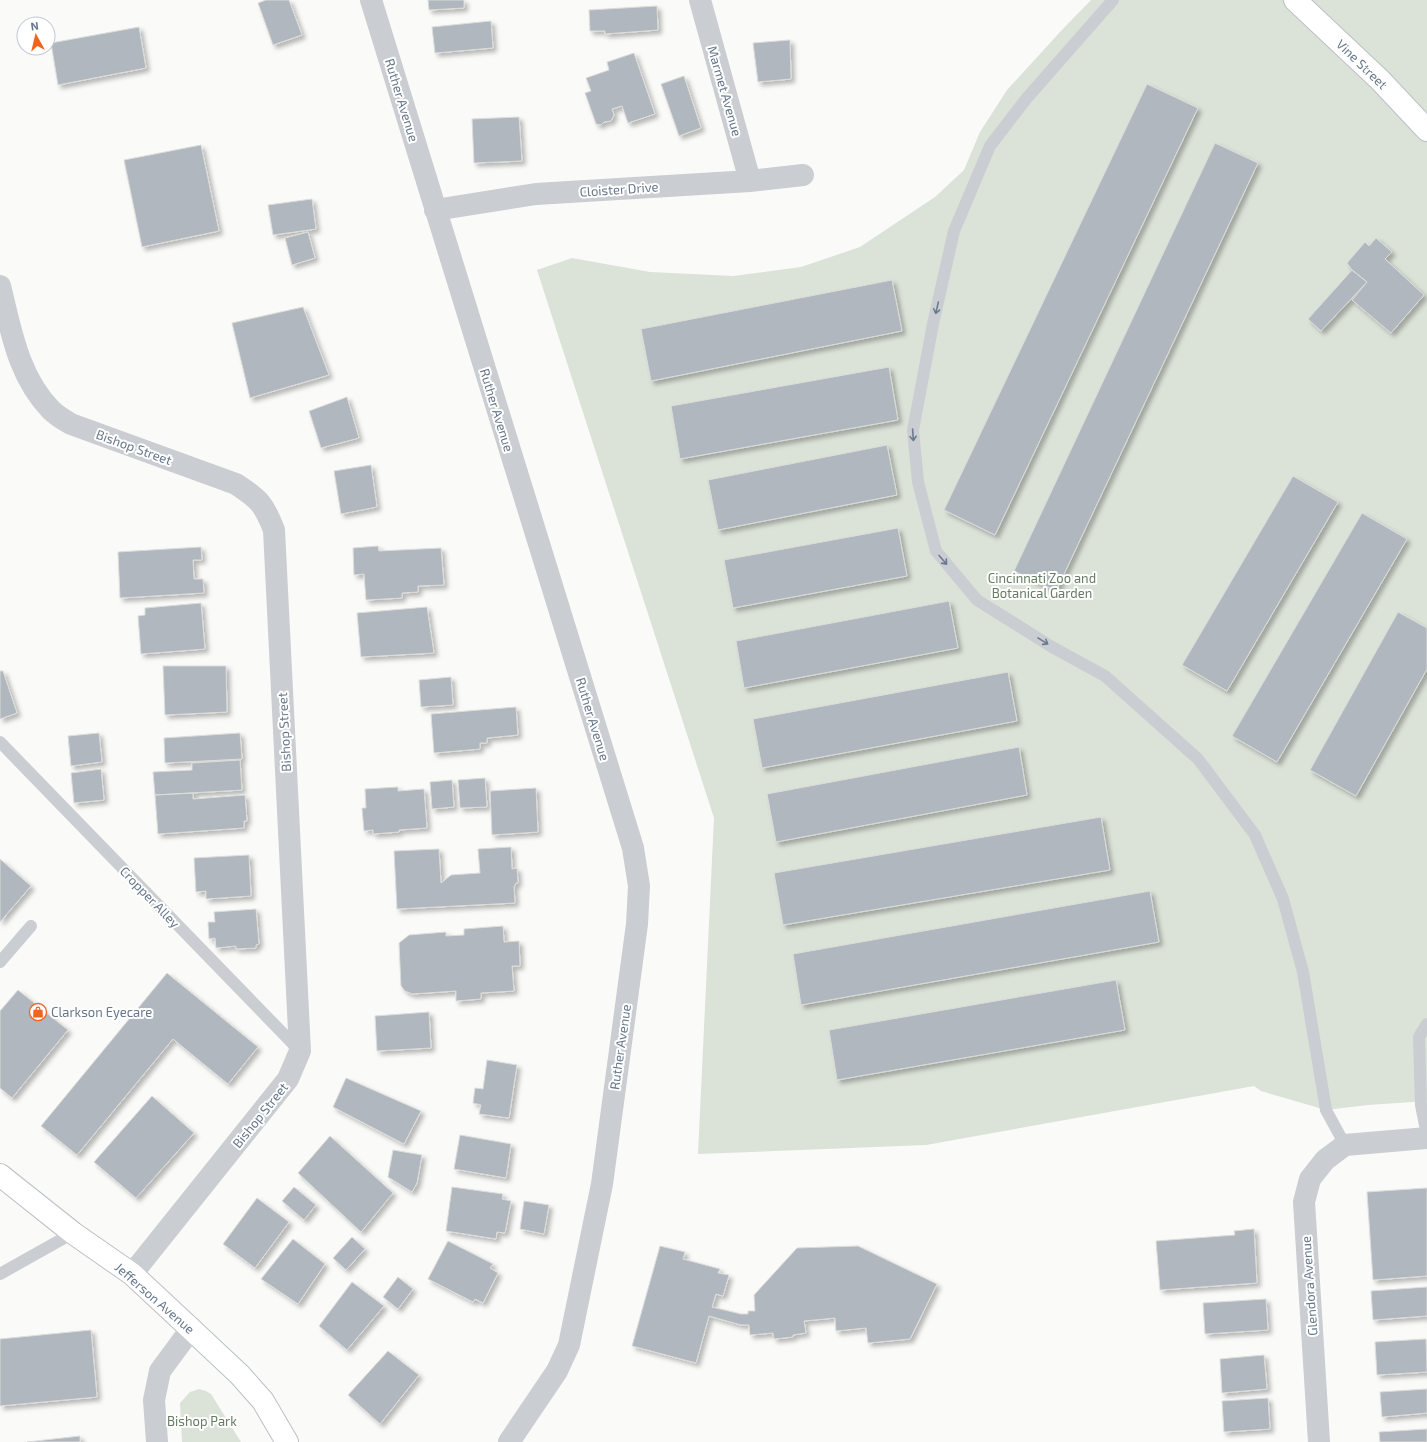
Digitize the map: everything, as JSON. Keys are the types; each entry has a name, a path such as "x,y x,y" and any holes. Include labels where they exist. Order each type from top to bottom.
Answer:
{"street":[{"name":"Ruther Avenue","path":"371,0 633,848 639,886 637,924 602,1184 570,1345 557,1371 509,1442"},
{"name":"Marmet Avenue","path":"700,0 750,181"},
{"name":"Vine Street","path":"1295,0 1380,80 1427,130"},
{"name":"Cloister Drive","path":"435,210 536,194 750,181 803,175"},
{"name":"Bishop Street","path":"0,286 18,358 33,388 51,411 71,424 236,484 254,495 267,511 274,530 300,1051 288,1080 132,1274"},
{"path":"1345,1145 1427,1138"},
{"name":"Glendora Avenue","path":"1318,1442 1304,1202 1310,1179 1325,1160 1345,1145"},
{"name":"Jefferson Avenue","path":"0,1175 73,1233 132,1274 240,1375 262,1401 287,1442"},
{"path":"157,1442 154,1400 160,1371 191,1329"}],"lane":[{"path":"1113,0 1026,98 990,146 954,231 933,324 913,430 918,482 936,551 978,600 1052,647 1105,676 1198,759 1255,835 1283,899 1303,972 1326,1110 1345,1145"},
{"name":"Cropper Alley","path":"0,742 300,1051"},
{"path":"0,962 31,926"},
{"path":"1427,1024 1419,1037 1422,1105 1427,1135"},
{"path":"0,1274 73,1233"}],"green space":[{"name":"Cincinnati Zoo and Botanical Garden","path":"1091,0 1427,0 1427,1101 1368,1105 1326,1110 1261,1091 1254,1086 926,1145 698,1154 714,818 537,270 572,258 650,272 733,276 801,267 860,247 935,197 964,170 980,132 1007,90"},
{"name":"Bishop Park","path":"199,1389 211,1394 241,1442 182,1442 180,1403 190,1392"}],"building":[{"path":"266,0 289,0 302,35 273,45 258,3"},
{"path":"428,0 464,0 464,8 429,10"},
{"path":"657,6 658,30 605,34 605,31 590,31 589,10"},
{"path":"491,21 493,48 435,53 432,27"},
{"path":"139,27 146,68 58,85 53,56 56,56 56,42"},
{"path":"790,40 791,79 758,82 753,43"},
{"path":"634,53 655,114 628,123 622,106 612,109 614,115 611,121 604,122 601,125 596,124 585,93 591,91 586,78 609,70 607,62"},
{"path":"684,76 701,128 679,136 661,84"},
{"path":"1147,84 1198,108 995,535 944,510"},
{"path":"519,117 522,161 474,163 472,119"},
{"path":"1215,143 1258,163 1056,591 1014,571"},
{"path":"201,145 219,231 142,247 124,160"},
{"path":"312,199 316,229 273,235 268,205"},
{"path":"308,232 315,258 292,265 285,238"},
{"path":"1376,238 1392,252 1385,259 1424,295 1391,333 1352,300 1367,282 1352,270 1347,263 1365,242 1369,246"},
{"path":"1352,270 1367,282 1321,331 1308,319"},
{"path":"892,280 902,331 651,381 641,329"},
{"path":"303,307 329,375 250,398 232,323"},
{"path":"889,367 898,420 680,459 671,406"},
{"path":"347,397 359,438 321,448 309,411"},
{"path":"887,445 897,495 718,530 708,480"},
{"path":"371,465 377,507 341,514 334,471"},
{"path":"1293,476 1338,502 1227,691 1182,665"},
{"path":"1362,513 1407,539 1277,762 1232,736"},
{"path":"898,528 907,576 733,608 724,560"},
{"path":"378,546 379,551 441,548 444,585 418,586 418,592 402,593 402,598 366,600 364,574 354,575 353,548"},
{"path":"201,547 202,560 193,560 194,579 203,579 204,593 120,598 118,552"},
{"path":"949,601 958,648 744,688 736,641"},
{"path":"201,603 205,649 141,654 138,616 145,615 145,608"},
{"path":"427,607 434,653 361,657 357,613"},
{"path":"1398,612 1427,628 1427,669 1356,796 1310,770"},
{"path":"163,666 226,666 227,712 165,715"},
{"path":"0,671 3,671 17,713 0,719"},
{"path":"1008,672 1017,721 762,768 753,719"},
{"path":"451,677 453,705 421,707 419,680"},
{"path":"516,707 518,735 487,738 487,743 480,743 480,749 434,753 431,714"},
{"path":"99,733 102,762 71,766 68,736"},
{"path":"240,733 242,759 165,763 164,738"},
{"path":"1019,747 1027,795 776,842 767,794"},
{"path":"240,760 242,790 155,795 153,772 192,770 192,763"},
{"path":"101,769 104,800 74,803 71,773"},
{"path":"485,778 487,807 460,808 458,780"},
{"path":"452,780 454,807 432,809 430,782"},
{"path":"398,787 398,791 424,789 427,828 373,834 373,830 364,831 362,808 366,808 365,789"},
{"path":"536,788 538,832 492,835 490,791"},
{"path":"193,793 193,799 245,795 247,821 244,821 244,828 158,834 155,795"},
{"path":"1101,817 1110,870 783,925 774,873"},
{"path":"511,847 512,869 517,868 518,883 516,883 514,887 515,903 397,909 394,851 439,849 441,883 451,875 480,873 478,849"},
{"path":"249,855 251,896 206,899 206,891 196,892 194,858"},
{"path":"0,859 31,886 0,922"},
{"path":"1150,891 1159,942 801,1005 793,954"},
{"path":"256,909 259,944 256,945 256,948 236,949 236,946 216,948 215,938 209,939 208,922 215,922 214,912"},
{"path":"503,926 504,942 519,941 520,966 512,966 514,991 481,993 481,999 456,1001 456,991 412,994 405,991 401,986 399,943 409,935 446,932 446,936 464,935 464,929"},
{"path":"167,973 258,1047 228,1084 173,1039 77,1155 41,1126"},
{"path":"1116,980 1125,1030 837,1080 829,1030"},
{"path":"18,990 68,1030 12,1098 0,1088 0,1011"},
{"path":"429,1012 431,1048 377,1051 375,1016"},
{"path":"487,1060 517,1065 509,1118 479,1114 481,1105 473,1103 475,1088 483,1089"},
{"path":"346,1078 421,1111 404,1144 333,1107"},
{"path":"152,1096 194,1133 136,1198 94,1162"},
{"path":"460,1135 511,1144 506,1178 454,1169"},
{"path":"330,1136 393,1193 361,1232 298,1173"},
{"path":"393,1150 422,1155 417,1183 412,1192 388,1177"},
{"path":"294,1187 316,1205 304,1220 282,1201"},
{"path":"452,1187 503,1194 502,1199 511,1201 505,1233 497,1232 496,1239 446,1231"},
{"path":"1427,1188 1427,1276 1373,1280 1367,1192"},
{"path":"257,1198 289,1222 255,1268 223,1244"},
{"path":"524,1201 549,1205 544,1234 520,1229"},
{"path":"1254,1229 1257,1283 1160,1290 1156,1241 1235,1235 1234,1231"},
{"path":"352,1237 365,1249 346,1270 333,1258"},
{"path":"293,1239 325,1264 298,1304 261,1279"},
{"path":"448,1241 493,1264 490,1268 498,1273 483,1303 475,1299 473,1302 428,1279"},
{"path":"660,1246 685,1252 683,1259 720,1269 718,1273 729,1275 723,1296 716,1294 712,1307 741,1314 748,1314 748,1311 755,1311 754,1295 797,1248 858,1246 937,1284 910,1339 868,1343 866,1328 836,1331 835,1318 804,1321 806,1333 793,1335 793,1337 774,1339 773,1333 750,1335 749,1325 741,1325 709,1316 696,1363 632,1346"},
{"path":"398,1277 413,1289 398,1309 383,1297"},
{"path":"352,1282 384,1306 347,1350 319,1326"},
{"path":"1427,1287 1427,1316 1373,1320 1371,1291"},
{"path":"1266,1299 1268,1330 1205,1334 1203,1303"},
{"path":"91,1330 97,1397 0,1406 0,1339"},
{"path":"1426,1339 1427,1372 1377,1375 1375,1342"},
{"path":"388,1351 419,1375 380,1424 348,1395"},
{"path":"1264,1355 1267,1389 1222,1393 1220,1359"},
{"path":"1427,1389 1427,1413 1382,1417 1380,1392"},
{"path":"1268,1398 1270,1429 1224,1432 1222,1401"},
{"path":"1427,1429 1427,1442 1380,1442 1379,1432"},
{"path":"80,1436 80,1442 27,1442"}],"place":[{"name":"Clarkson Eyecare","path":"38,1012"}]}
